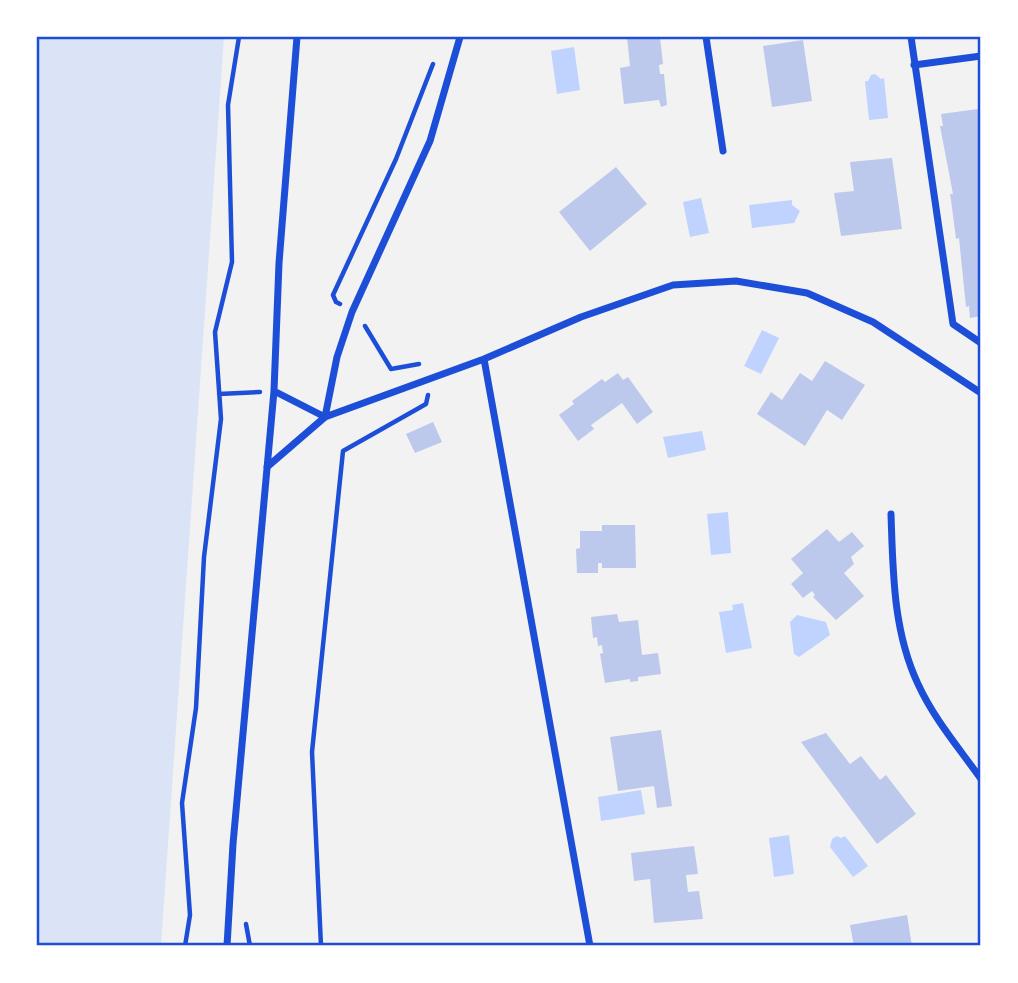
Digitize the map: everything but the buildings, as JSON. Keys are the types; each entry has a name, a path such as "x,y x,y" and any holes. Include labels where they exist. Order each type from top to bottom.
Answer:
{"street":[{"path":"227,946 233,844 274,391 279,263 297,37"},
{"path":"325,417 337,357 352,312 430,141 460,37"},
{"path":"706,37 723,151"},
{"path":"911,37 953,324 981,343"},
{"path":"914,65 981,56"},
{"path":"267,467 325,417 484,359 581,317 673,285 736,281 807,293 873,322 981,393"},
{"path":"484,359 590,946"},
{"path":"274,391 325,417"},
{"path":"891,514 894,599 903,642 918,683 940,723 981,779"}],"path":[{"path":"185,946 190,915 183,803 197,708 204,557 221,419 215,332 232,262 228,105 239,37"},
{"path":"321,946 312,752 343,451 426,404 432,379 418,363 391,369 367,328 352,312 336,302 333,295 396,159 437,53"},
{"path":"219,394 274,391"}],"shaded area":[{"path":"37,37 224,37 161,946 37,946"}],"water":[{"path":"574,47 580,90 557,94 551,51"},
{"path":"875,74 881,79 884,78 888,118 869,120 865,81"},
{"path":"701,198 709,233 690,237 683,202"},
{"path":"792,200 792,205 800,211 794,223 752,228 749,205"},
{"path":"762,330 779,338 761,374 744,366"},
{"path":"702,431 706,450 668,458 663,437"},
{"path":"728,512 731,553 711,555 707,514"},
{"path":"743,603 752,648 726,653 719,612 733,610 732,605"},
{"path":"797,615 826,622 830,635 799,657 794,654 790,622"},
{"path":"641,790 645,814 601,821 598,797"},
{"path":"789,835 794,874 774,877 769,838"},
{"path":"845,836 868,866 853,877 830,847 832,839"}]}
